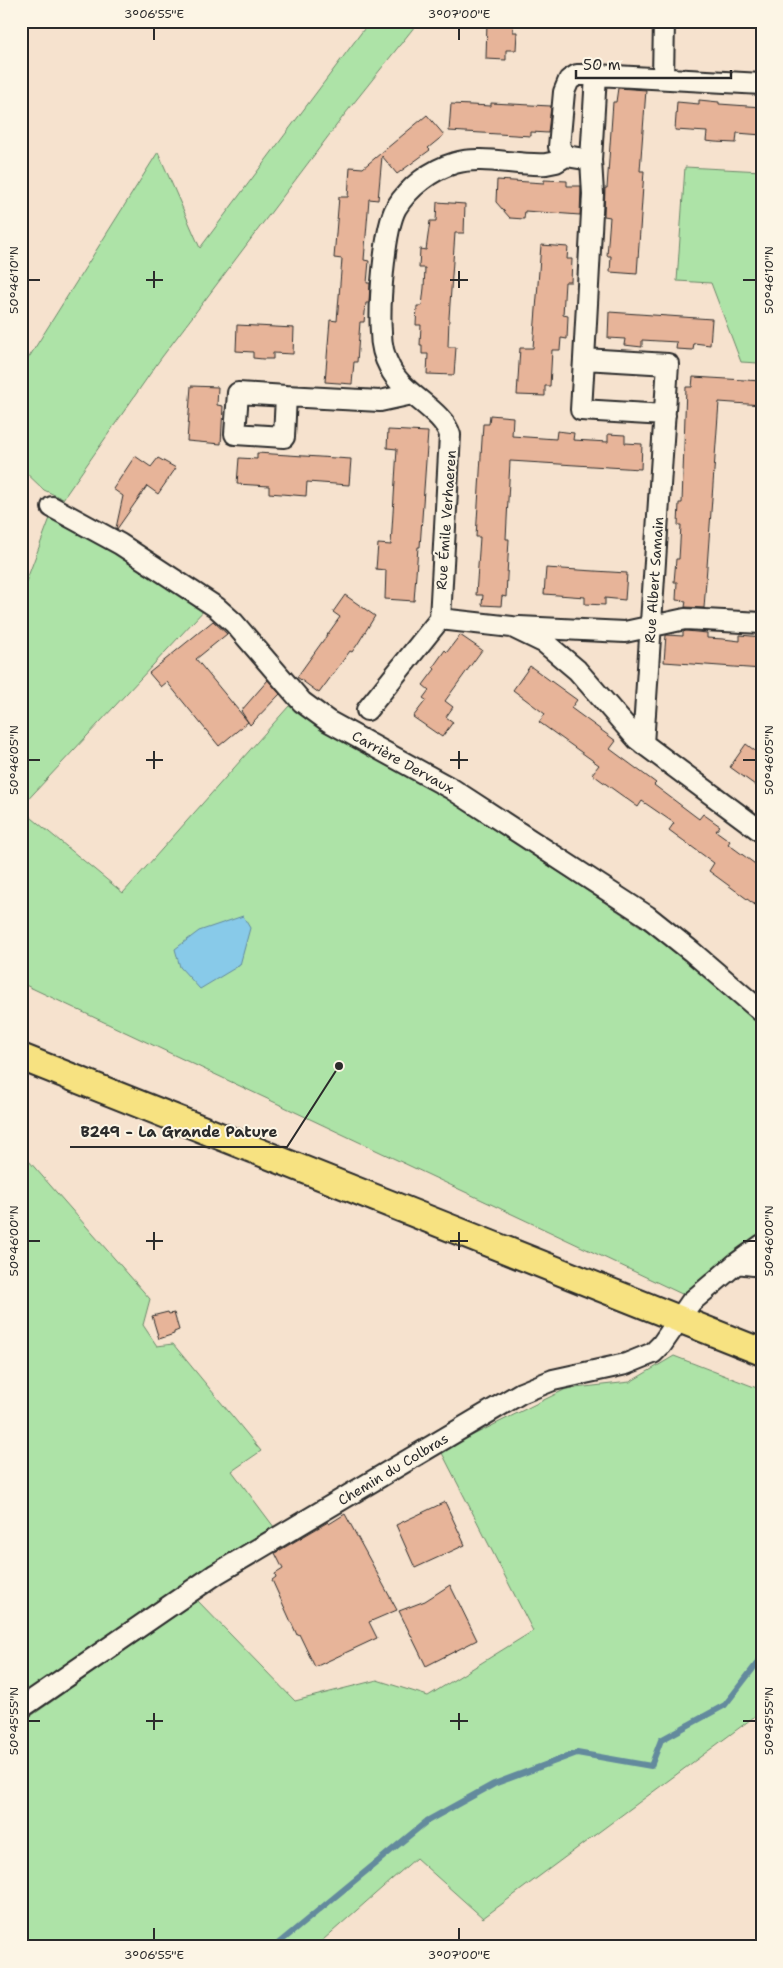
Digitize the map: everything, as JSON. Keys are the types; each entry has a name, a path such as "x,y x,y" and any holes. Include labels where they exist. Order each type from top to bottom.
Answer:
{"main road":[{"path":"21,1057 762,1351"}],"street":[{"path":"664,21 664,78"},
{"path":"592,160 566,156 559,147 564,92 569,80 576,74 762,84"},
{"path":"596,75 592,160 593,194 580,410 665,415"},
{"name":"Rue Émile Verhaeren","path":"440,619 450,435 446,424 412,394 392,373 386,360 381,339 381,315 386,244 390,221 404,197 422,180 436,170 456,162 471,160 546,164 556,162 566,156"},
{"name":"Rue Albert Samain","path":"584,359 668,364 644,744"},
{"path":"286,396 380,401 412,394"},
{"name":"Carrière Dervaux","path":"52,507 120,544 216,607 234,623 302,702 312,711 452,789 647,916 762,1012"},
{"path":"367,710 440,619 512,627 625,632 684,619 762,623"},
{"path":"512,627 552,649 577,670 625,726 644,744 762,832"},
{"name":"Chemin du Colbras","path":"21,1708 187,1593 247,1554 521,1393 553,1380 626,1364 653,1352 662,1344 691,1302 737,1263 762,1245"},
{"path":"737,1263 762,1266"}],"green space":[{"path":"370,21 419,21 345,114 159,361 63,499 44,490 21,468 21,370 158,152 200,248"},
{"path":"685,167 762,171 762,342 758,363 741,362 711,283 677,281"},
{"path":"50,518 103,540 206,608 21,807 21,595"},
{"path":"289,706 420,780 673,948 762,1019 762,1232 684,1295 21,983 21,809 123,893"},
{"path":"21,1152 150,1299 143,1325 157,1346 173,1344 261,1451 232,1471 274,1527 21,1699"},
{"path":"674,1356 762,1390 762,1711 483,1918 416,1858 315,1947 21,1947 21,1723 197,1600 295,1701 377,1680 428,1696 533,1631 441,1451 566,1389 630,1382"}],"water":[{"path":"243,916 250,928 240,965 200,989 180,967 175,949 199,931"}],"building":[{"path":"487,21 514,21 513,32 517,32 516,50 506,50 506,60 486,59"},
{"path":"618,88 646,90 640,171 644,171 637,274 610,272 611,256 607,256 610,217 604,216 605,188 607,188 613,102 616,102"},
{"path":"699,100 719,102 719,104 762,107 762,135 737,133 736,143 715,142 706,141 707,132 675,130 677,102 699,104"},
{"path":"491,103 551,106 548,133 531,132 531,136 449,131 451,104 491,106"},
{"path":"427,115 444,135 428,148 430,150 397,174 382,156 378,200 369,199 364,260 369,261 367,283 370,283 369,303 366,303 364,322 360,322 357,362 354,362 352,384 325,382 330,320 337,321 342,259 334,258 339,197 348,197 350,167 363,168"},
{"path":"497,180 544,183 544,180 567,181 567,186 581,186 580,215 525,211 524,219 510,218 496,202"},
{"path":"437,202 465,204 464,233 455,233 449,318 448,347 456,347 454,375 427,374 428,354 422,354 422,345 420,345 421,325 416,325 417,306 422,306 424,288 425,268 419,268 420,249 426,250 430,221 436,221"},
{"path":"541,245 568,247 567,259 572,259 571,282 565,282 563,315 568,316 567,339 561,338 560,350 552,350 550,386 545,386 545,396 517,395 520,348 533,348"},
{"path":"609,312 712,319 710,345 694,343 693,350 676,349 677,342 642,340 642,347 624,345 625,339 608,338"},
{"path":"237,325 294,328 293,354 273,353 273,359 263,359 253,358 253,352 236,351"},
{"path":"693,377 762,381 762,405 719,402 704,608 685,607 686,601 676,600 677,582 674,582 676,559 679,559 681,525 678,525 679,503 682,503 686,387 692,387"},
{"path":"191,386 218,387 217,405 223,406 221,444 187,441"},
{"path":"490,415 513,417 512,436 556,439 557,431 574,433 573,440 608,442 608,434 625,435 625,443 642,444 641,469 510,461 506,539 509,539 506,597 502,596 501,606 482,605 483,595 476,595 480,537 476,537 483,424 489,424"},
{"path":"388,430 428,432 420,547 418,547 414,601 385,599 386,570 376,569 378,544 391,545 397,449 387,448"},
{"path":"257,453 351,459 349,485 307,482 306,496 269,493 269,486 237,484 239,458 257,459"},
{"path":"135,456 151,467 158,458 176,468 158,494 147,486 117,529 123,496 113,489"},
{"path":"546,568 627,573 625,600 605,598 605,605 585,604 585,597 544,594"},
{"path":"345,595 375,616 352,652 350,651 319,693 297,677 340,617 333,612"},
{"path":"213,621 227,634 196,659 248,722 219,746 167,682 161,687 149,673"},
{"path":"683,632 707,633 707,638 740,641 740,635 762,637 762,669 664,662 666,635 683,636"},
{"path":"460,635 482,650 445,701 453,707 446,717 453,722 442,737 413,717 426,700 423,698 429,690 423,685 435,669 433,667 445,650 447,652"},
{"path":"530,666 577,700 571,708 616,741 610,749 656,783 654,785 699,819 703,814 720,826 716,831 730,841 728,844 762,869 762,910 709,871 714,863 669,830 674,823 642,801 638,807 592,774 599,765 539,722 545,714 513,690"},
{"path":"268,680 280,694 250,725 241,711"},
{"path":"746,744 762,756 762,790 730,767"},
{"path":"168,1312 169,1314 174,1313 179,1330 174,1332 174,1334 159,1339 152,1316"},
{"path":"445,1502 465,1545 415,1568 396,1525"},
{"path":"345,1514 397,1610 369,1622 377,1638 315,1667 299,1634 297,1635 272,1580 276,1577 275,1574 283,1569 275,1553"},
{"path":"450,1585 477,1640 426,1666 399,1611 425,1601"}],"waterway":[{"path":"274,1947 427,1821 494,1784 577,1753 651,1766 661,1740 725,1705 762,1657"}],"place":[{"name":"B249 - La Grande Pature","path":"339,1066"}]}
